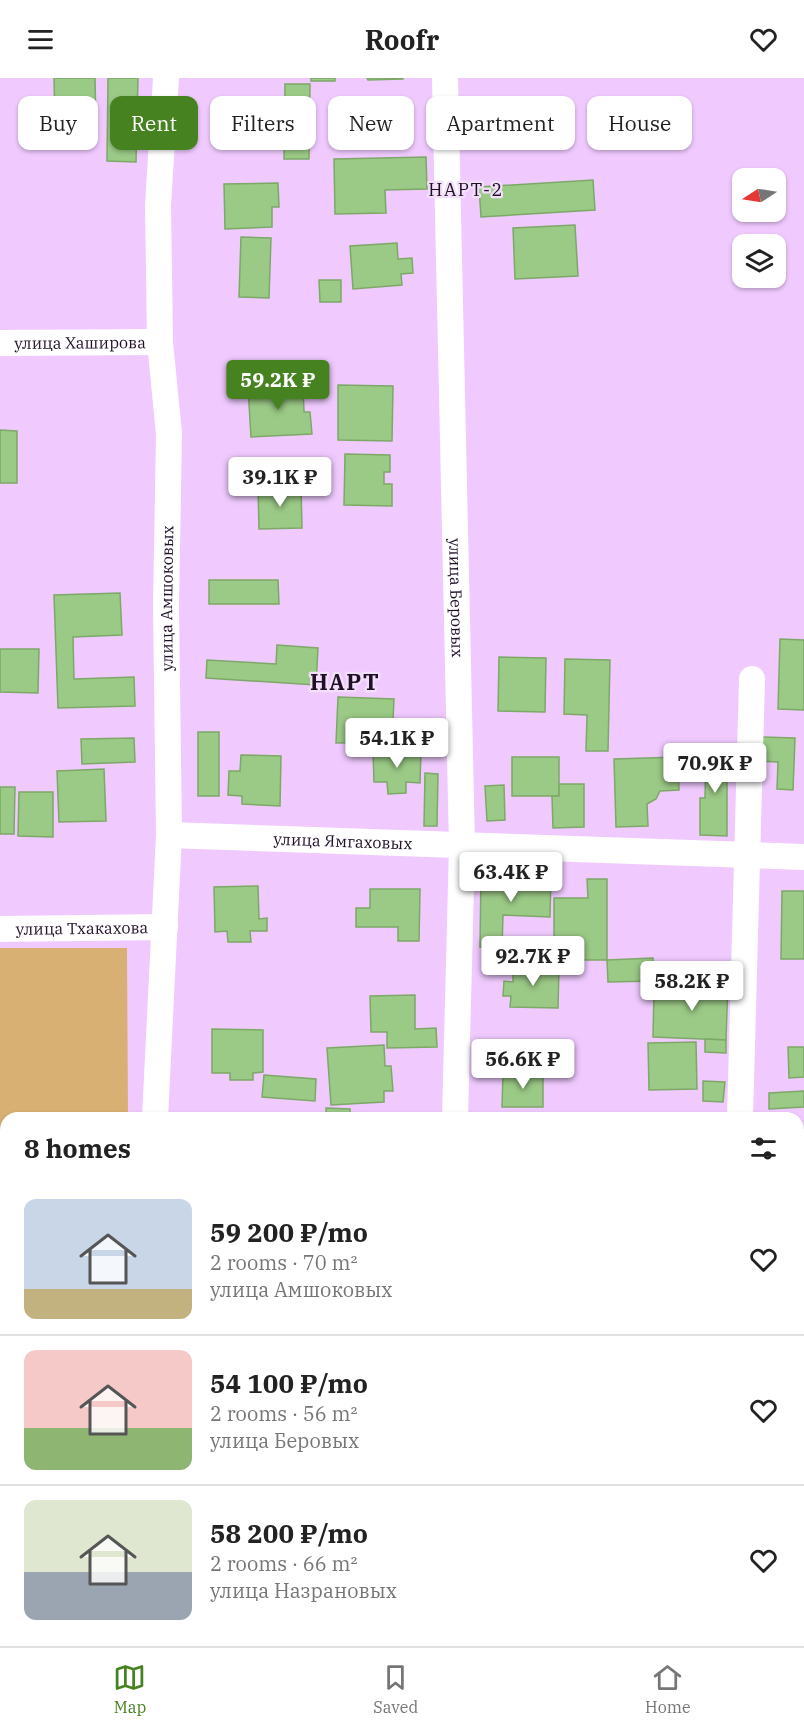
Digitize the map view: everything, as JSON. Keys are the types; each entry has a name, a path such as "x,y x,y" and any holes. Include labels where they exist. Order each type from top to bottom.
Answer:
{"street":[{"name":"улица Амшоковых","path":"155,1112 169,835 166,606 169,434 160,342 158,205 166,78"},
{"name":"улица Беровых","path":"445,78 462,846 455,1112"},
{"name":"улица Хаширова","path":"0,343 160,342"},
{"path":"740,1112 752,679"},
{"name":"улица Ямгаховых","path":"169,835 804,857"},
{"name":"улица Тхакахова","path":"0,929 165,927"}],"shaded area":[{"path":"0,948 127,948 128,1112 0,1112"}],"building":[{"path":"54,78 95,78 95,96 54,96"},
{"path":"108,78 138,78 138,96 110,96 110,150 136,150 136,162 107,161"},
{"path":"311,78 335,78 335,81 311,81"},
{"path":"367,78 403,78 403,79 368,80"},
{"path":"285,84 310,84 310,96 285,96"},
{"path":"284,150 309,150 309,159 284,159"},
{"path":"426,157 427,189 385,190 386,213 335,214 334,159"},
{"path":"593,180 595,210 481,217 479,187"},
{"path":"278,183 279,207 272,207 272,227 225,229 224,184"},
{"path":"575,225 578,276 515,279 513,228"},
{"path":"241,237 271,238 269,298 239,297"},
{"path":"397,243 398,259 412,258 413,273 401,274 402,285 353,289 350,246"},
{"path":"319,280 341,280 341,302 320,302"},
{"path":"303,384 304,412 310,412 312,434 251,437 248,387"},
{"path":"338,385 393,386 392,441 338,440"},
{"path":"0,430 17,431 17,483 0,483"},
{"path":"345,454 390,455 390,472 384,472 384,484 392,484 392,506 344,505"},
{"path":"301,487 302,528 259,529 258,488"},
{"path":"209,580 278,580 279,604 209,604"},
{"path":"120,593 122,635 73,637 74,679 134,677 135,706 58,708 54,595"},
{"path":"780,639 804,640 804,710 778,709"},
{"path":"277,645 318,648 316,685 206,678 207,660 276,664"},
{"path":"0,649 39,649 38,693 0,692"},
{"path":"499,657 546,658 545,712 498,711"},
{"path":"565,659 610,660 608,751 586,751 587,715 564,714"},
{"path":"338,697 394,699 393,720 383,720 382,742 336,743"},
{"path":"383,720 441,722 441,744 382,742"},
{"path":"198,732 219,732 219,796 198,796"},
{"path":"759,737 795,738 793,790 777,789 778,762 758,761"},
{"path":"134,738 135,762 82,764 81,739"},
{"path":"706,747 727,747 727,836 700,835 700,798 705,798"},
{"path":"421,750 420,783 406,782 406,793 388,794 387,782 374,782 373,752"},
{"path":"241,755 281,756 280,806 242,804 242,796 228,795 229,771 240,771"},
{"path":"512,757 559,757 559,796 512,796"},
{"path":"678,757 679,790 660,791 656,799 647,804 648,826 616,827 614,759"},
{"path":"104,769 106,821 59,822 57,771"},
{"path":"425,773 438,774 437,826 424,826"},
{"path":"559,784 584,784 584,827 553,828 552,796 559,796"},
{"path":"504,785 505,820 487,821 485,786"},
{"path":"0,787 15,787 14,834 0,834"},
{"path":"19,792 53,792 53,837 18,836"},
{"path":"481,874 551,876 550,917 503,915 502,948 480,947"},
{"path":"587,879 607,879 607,960 554,960 554,898 588,898"},
{"path":"258,886 259,919 267,918 267,931 250,931 251,942 228,942 227,931 215,932 214,887"},
{"path":"370,889 420,889 419,941 398,941 398,927 356,927 356,908 370,908"},
{"path":"782,891 804,891 804,959 781,959"},
{"path":"653,958 654,981 608,982 607,960"},
{"path":"513,965 559,967 558,1008 510,1007 511,996 503,996 504,981 513,982"},
{"path":"701,980 728,980 726,1040 653,1037 654,989 701,991"},
{"path":"415,995 415,1029 436,1028 437,1047 387,1048 387,1032 371,1032 370,996"},
{"path":"212,1029 263,1030 263,1072 253,1073 253,1080 230,1080 230,1073 212,1073"},
{"path":"705,1039 726,1040 726,1053 705,1052"},
{"path":"696,1042 697,1089 649,1090 648,1043"},
{"path":"384,1045 385,1066 391,1066 393,1091 384,1091 384,1102 331,1105 327,1048"},
{"path":"788,1047 804,1047 804,1077 789,1078"},
{"path":"503,1073 543,1073 543,1107 502,1107"},
{"path":"264,1075 316,1079 315,1101 262,1097"},
{"path":"703,1081 725,1082 723,1102 703,1101"},
{"path":"804,1091 804,1107 769,1109 769,1093"},
{"path":"326,1108 350,1109 350,1112 326,1112"}],"district":[{"name":"НАРТ-2","path":"466,189"},
{"name":"НАРТ","path":"345,681"}]}
